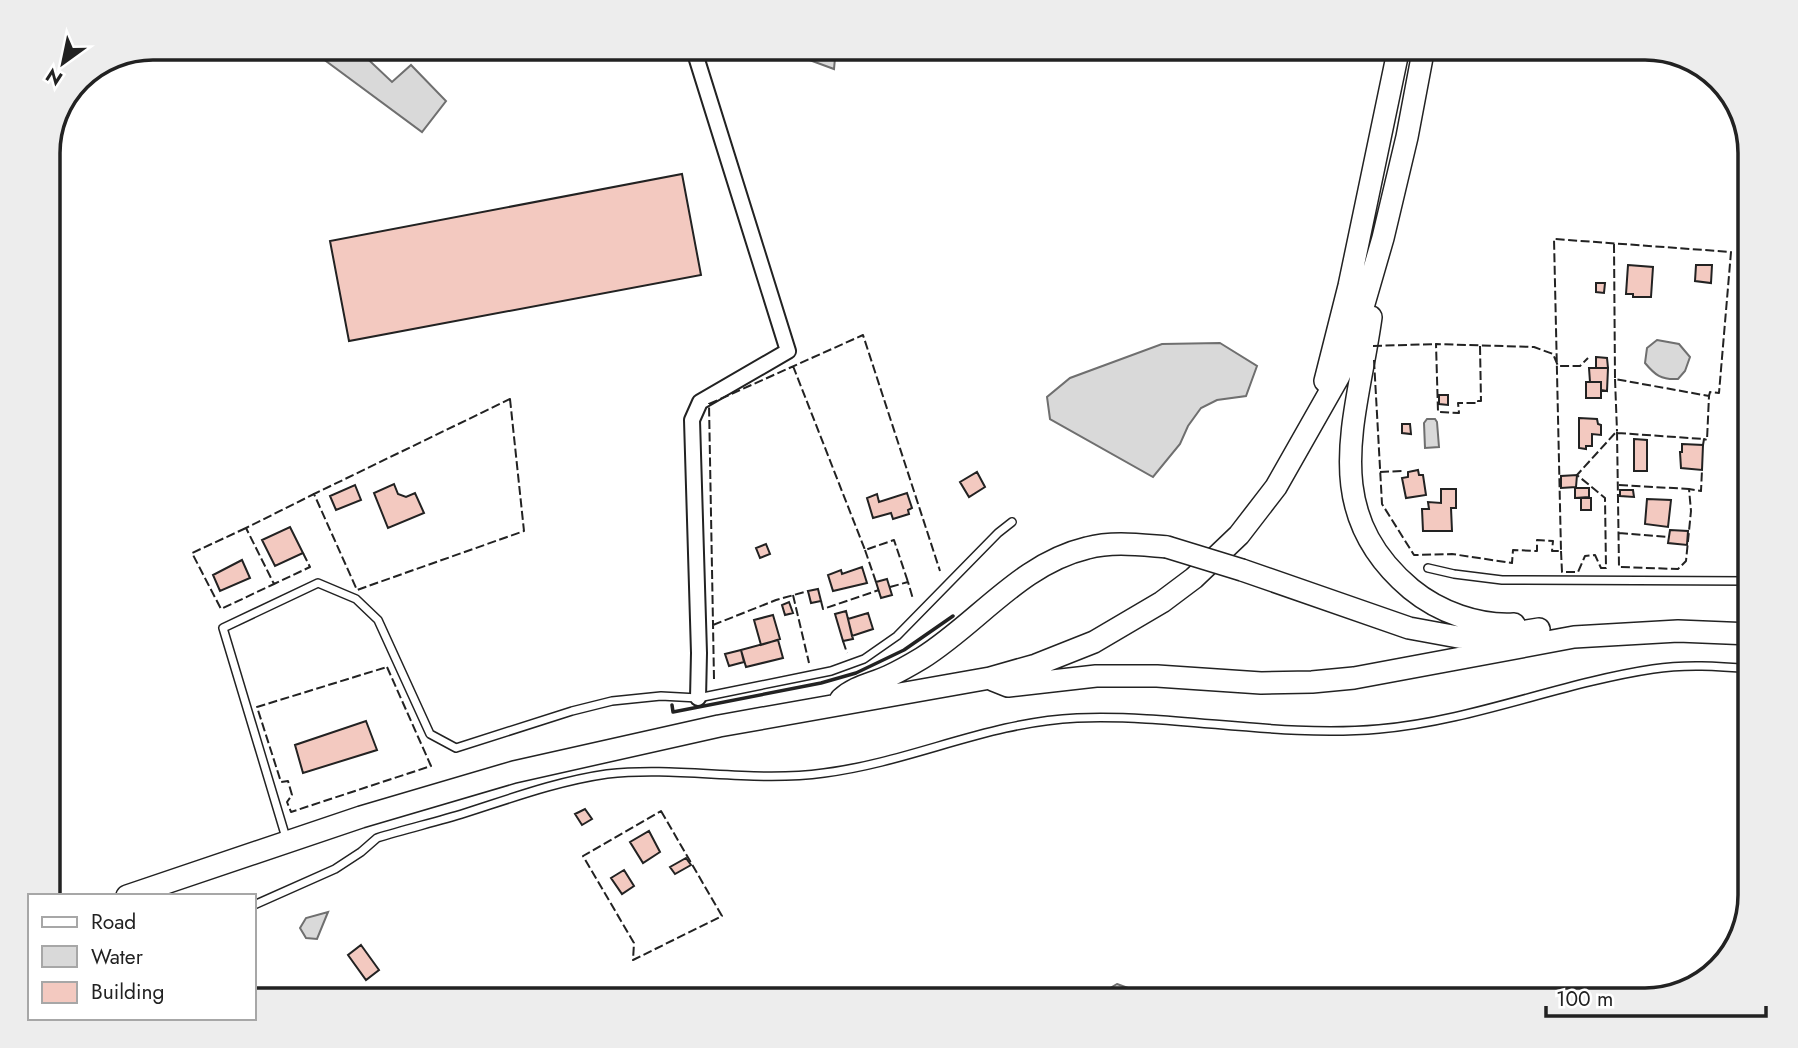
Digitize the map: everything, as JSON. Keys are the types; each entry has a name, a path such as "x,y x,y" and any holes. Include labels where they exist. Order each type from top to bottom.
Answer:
{"main road":[{"path":"1315,421 1349,286 1396,60"},
{"path":"133,894 360,817 514,772 719,726 990,678 1037,664 1094,642 1162,602 1194,578 1239,535 1276,487 1315,421 1350,352 1383,238 1422,60"},
{"path":"1383,238 1365,360 1350,438 1349,479 1358,517 1384,563 1398,579 1432,604 1478,621 1504,625 1523,624 1534,630"},
{"path":"837,704 851,690 888,676 945,642 1014,584 1049,562 1088,547 1121,543 1167,547 1409,628 1436,634 1481,638 1591,622 1686,620 1738,622"},
{"path":"990,678 1008,686 1096,676 1157,676 1261,683 1312,682 1354,678 1574,637 1678,631 1738,633"}],"street":[{"path":"697,60 788,351 700,402 692,420 698,698"}],"lane":[{"path":"288,841 223,628 318,583 356,599 378,620 430,734 456,748 612,701 661,696 698,698 831,671 864,659 897,636 1012,522"},
{"path":"1428,568 1502,580 1738,581"},
{"path":"256,904 335,869 377,838 553,785 607,775 639,772 759,776 825,773 863,766 987,731 1025,723 1072,718 1110,717 1333,732 1382,729 1431,721 1653,669 1717,666 1738,668"}],"water":[{"path":"325,60 369,60 392,82 411,65 446,101 422,132"},
{"path":"809,60 835,60 834,69"},
{"path":"1657,340 1679,344 1690,357 1685,371 1678,379 1659,376 1645,363 1647,348"},
{"path":"1220,343 1257,366 1246,396 1217,400 1201,408 1188,426 1180,444 1153,477 1050,419 1047,397 1070,378 1162,344"},
{"path":"1427,419 1435,419 1437,422 1439,447 1425,448 1424,423"},
{"path":"328,912 317,939 306,938 300,928 306,918"},
{"path":"1117,984 1128,988 1110,988"}],"building":[{"path":"682,174 701,275 349,341 330,241"},
{"path":"1628,265 1653,267 1651,297 1633,297 1633,294 1626,294"},
{"path":"1696,265 1712,265 1711,283 1695,281"},
{"path":"1596,283 1605,283 1604,293 1596,292"},
{"path":"1596,357 1607,358 1608,368 1596,368"},
{"path":"1589,368 1608,368 1607,391 1601,390 1601,382 1590,382"},
{"path":"1586,382 1601,382 1601,398 1586,398"},
{"path":"1439,395 1448,395 1448,405 1439,404"},
{"path":"1579,418 1597,419 1601,425 1601,435 1592,434 1592,446 1586,446 1586,449 1579,448"},
{"path":"1402,424 1410,424 1411,434 1402,433"},
{"path":"1634,439 1647,440 1647,471 1634,471"},
{"path":"1682,444 1703,445 1702,470 1681,468"},
{"path":"1418,470 1419,475 1423,475 1426,495 1406,498 1402,478 1408,477 1408,472"},
{"path":"977,472 985,487 969,497 960,482"},
{"path":"1577,475 1576,487 1561,488 1561,476"},
{"path":"394,484 398,494 406,497 415,493 424,513 388,528 374,493"},
{"path":"355,485 361,500 336,510 330,496"},
{"path":"1575,488 1589,488 1589,497 1575,498"},
{"path":"1441,489 1456,489 1456,508 1451,508 1452,531 1423,531 1422,509 1429,509 1428,502 1441,503"},
{"path":"1620,490 1633,490 1634,497 1620,496"},
{"path":"907,493 912,508 908,510 909,514 893,519 891,513 873,518 867,498 877,494 879,502"},
{"path":"1581,498 1591,498 1591,510 1581,510"},
{"path":"1647,499 1671,500 1668,527 1645,524"},
{"path":"290,527 303,553 275,566 262,540"},
{"path":"1670,530 1688,531 1687,545 1668,543"},
{"path":"766,544 770,554 760,558 756,548"},
{"path":"242,560 250,578 220,591 213,575"},
{"path":"862,567 867,583 833,591 828,575 841,570 842,574"},
{"path":"887,579 892,595 881,598 876,582"},
{"path":"818,589 821,601 811,603 808,591"},
{"path":"789,602 793,613 785,615 782,605"},
{"path":"846,611 853,639 843,641 835,614"},
{"path":"868,613 873,629 852,636 848,619"},
{"path":"773,615 780,639 761,645 754,620"},
{"path":"778,640 783,658 746,667 741,650"},
{"path":"741,650 744,662 729,666 725,654"},
{"path":"366,721 377,750 303,773 295,745"},
{"path":"585,809 592,819 582,825 575,814"},
{"path":"649,831 660,852 643,863 630,842"},
{"path":"686,858 691,865 675,874 670,867"},
{"path":"624,870 634,886 622,894 611,878"},
{"path":"361,945 379,970 366,980 348,955"}],"fence":[{"path":"1374,360 1382,504 1414,555 1452,554 1512,563 1513,550 1537,551 1537,540 1553,541 1552,551 1561,551 1554,239 1731,252 1719,393 1710,392 1709,396"},
{"path":"1614,244 1615,379 1709,396 1707,440 1704,439 1703,445"},
{"path":"714,679 709,404 863,335 940,571"},
{"path":"1373,346 1436,344"},
{"path":"1480,346 1481,401 1458,403 1459,413 1438,412 1436,344 1534,347 1553,354 1558,366 1580,366 1588,358"},
{"path":"793,366 865,550 894,540 908,582"},
{"path":"1615,379 1617,431"},
{"path":"510,399 524,531 357,590 314,494 510,399"},
{"path":"1561,551 1562,572 1578,572 1585,556 1595,555 1601,568 1606,568 1605,498 1577,475 1617,431 1619,567 1678,569 1686,561 1691,511 1689,489 1701,491 1702,470"},
{"path":"1617,433 1704,439"},
{"path":"1380,472 1403,471"},
{"path":"1619,485 1689,489"},
{"path":"303,553 310,567 274,584 246,528 314,494"},
{"path":"246,528 192,553 221,609 274,584"},
{"path":"1619,533 1669,537"},
{"path":"865,550 876,582"},
{"path":"890,587 908,582 913,599"},
{"path":"821,601 823,609 879,590"},
{"path":"713,625 776,600 808,591"},
{"path":"793,595 809,663"},
{"path":"843,641 847,653"},
{"path":"387,667 431,766 291,812 287,802 292,795 288,781 281,782 257,707 387,667"},
{"path":"661,811 722,916 633,960 634,943 583,856 661,811"}],"wall":[{"path":"672,705 673,712 821,683 856,673 904,650 953,616"}]}
